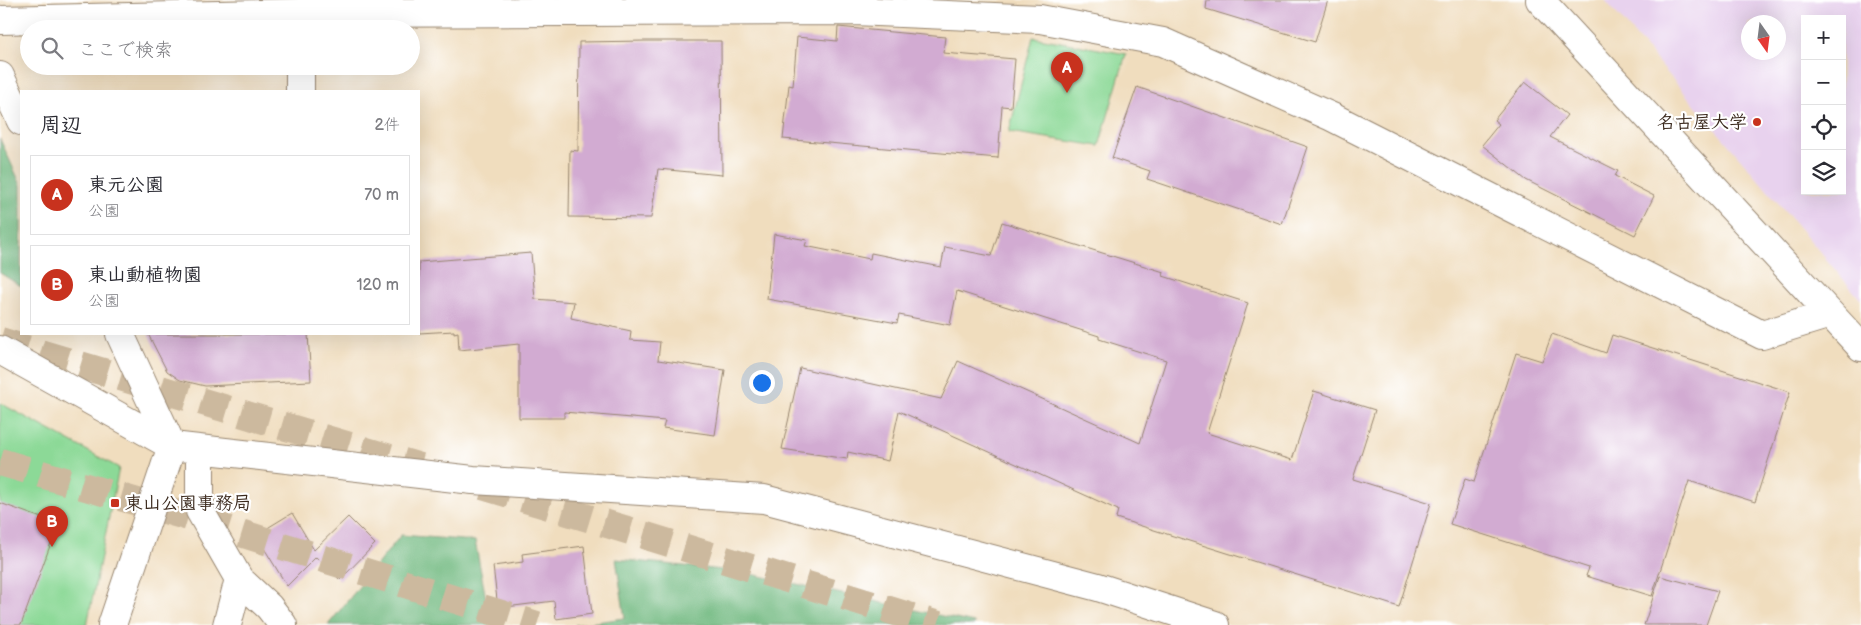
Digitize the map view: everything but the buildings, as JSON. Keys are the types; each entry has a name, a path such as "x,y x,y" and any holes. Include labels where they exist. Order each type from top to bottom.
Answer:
{"street":[{"path":"1540,0 1861,347"},
{"path":"324,20 654,6 854,11 1040,19 1163,42 1332,116 1762,335 1830,314"},
{"path":"0,20 20,20"},
{"path":"300,75 300,90"},
{"path":"0,76 20,119"},
{"path":"112,625 172,446 120,335"},
{"path":"0,350 172,446 473,480 764,499 1098,588 1215,625"},
{"path":"200,449 200,511 239,579 269,607 283,625"},
{"path":"227,625 239,579"}],"shaded area":[{"name":"名古屋大学","path":"1605,0 1861,0 1861,300"}],"green space":[{"path":"1033,37 1126,54 1099,146 1009,132"},
{"path":"0,139 20,183 20,285 0,273"},
{"path":"0,403 119,468 87,625 0,625"},
{"path":"401,535 475,541 491,625 328,625"},
{"path":"616,559 742,572 974,623 974,625 575,625 625,618"}],"tunnel":[{"path":"0,341 420,467"},
{"path":"0,462 182,515 537,625"},
{"path":"483,486 938,625"}],"place":[{"name":"東元公園","path":"1067,93"},
{"name":"名古屋大学","path":"1757,122"},
{"name":"東山公園事務局","path":"115,503"},
{"name":"東山動植物園","path":"52,547"}]}
